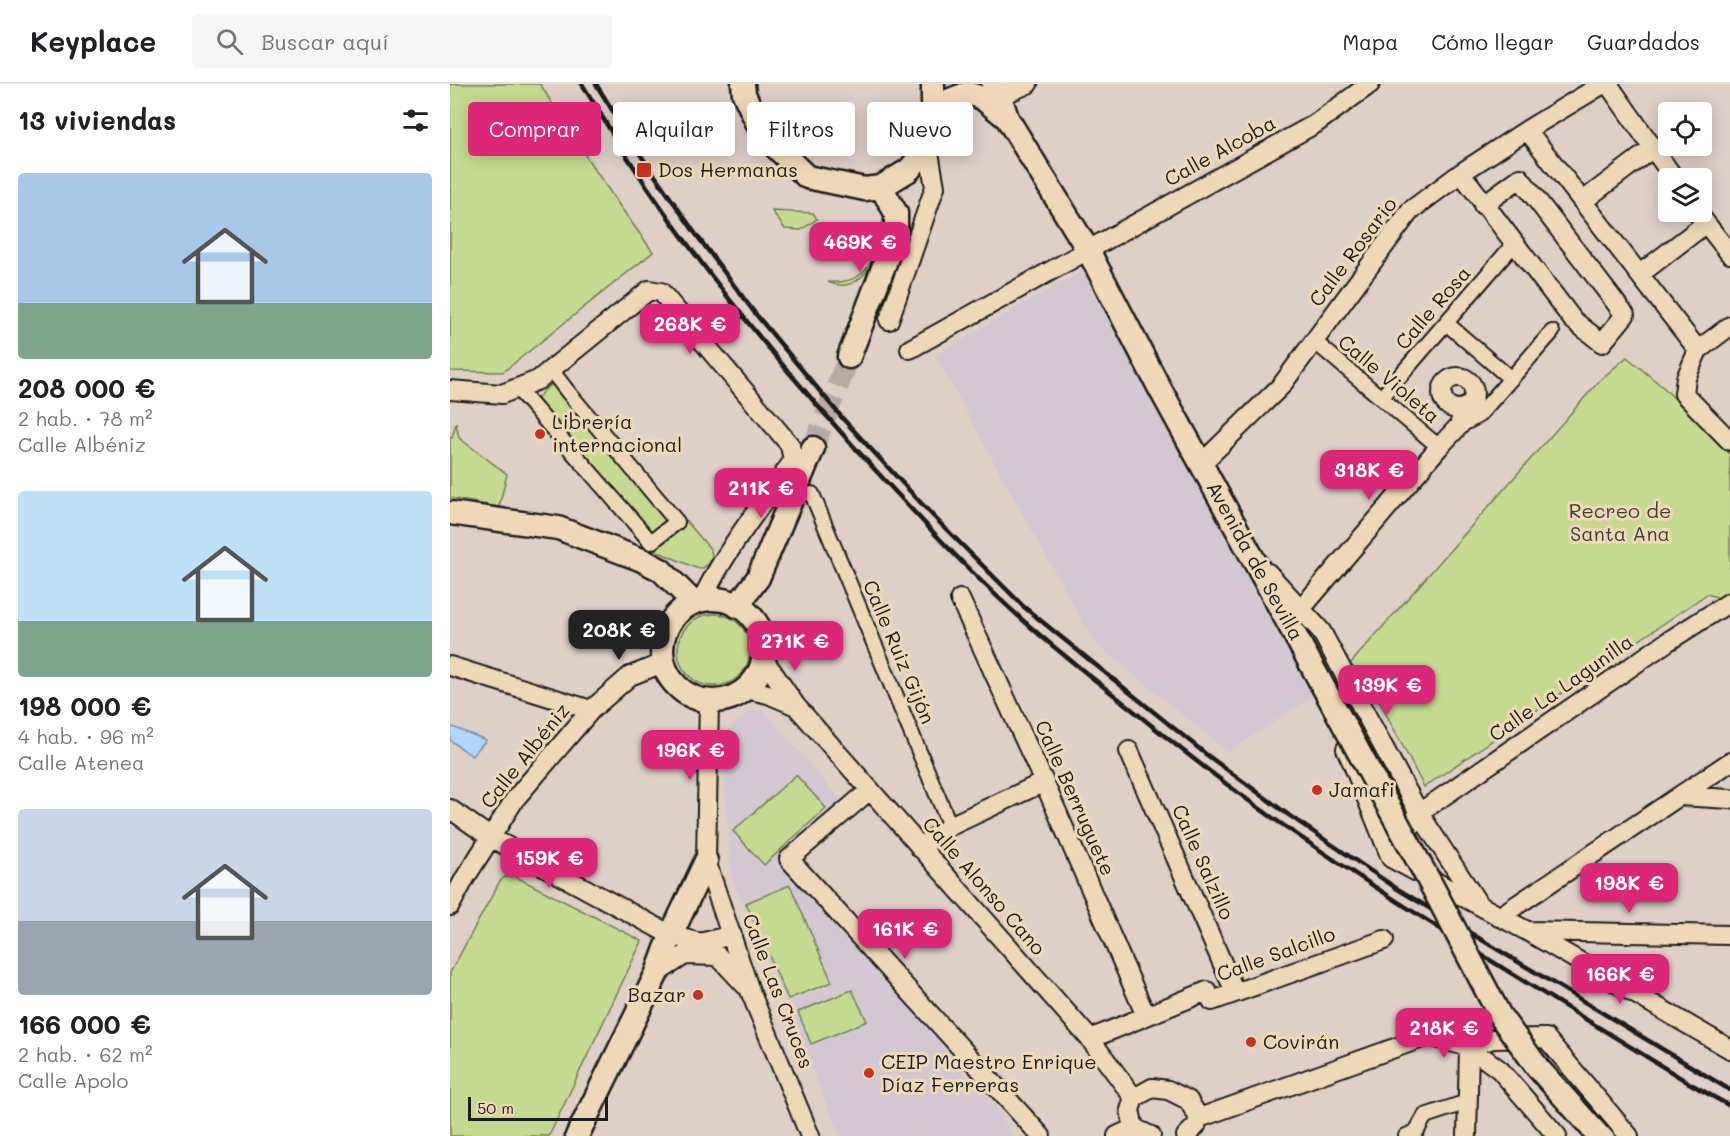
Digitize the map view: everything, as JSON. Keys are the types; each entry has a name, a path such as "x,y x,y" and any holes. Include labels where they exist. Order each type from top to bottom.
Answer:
{"street":[{"path":"743,84 744,94 763,135 807,177 854,188 881,187 909,170 921,156"},
{"path":"933,84 933,102"},
{"path":"996,90 1028,84"},
{"name":"Calle Alcoba","path":"909,349 1315,124 1370,84"},
{"name":"Calle Rosario","path":"1202,464 1281,386 1410,211 1461,173 1603,84"},
{"path":"1608,84 1667,168"},
{"name":"Avenida de Sevilla","path":"996,90 1007,118 1088,250 1500,1016 1538,1068 1599,1136"},
{"name":"Avenida de Sevilla","path":"948,102 968,93 982,98 1007,118"},
{"path":"1527,130 1698,350"},
{"path":"1583,201 1653,148"},
{"path":"889,321 935,187 930,156"},
{"path":"1461,173 1483,205 1573,320 1602,343 1625,315 1520,178 1483,205"},
{"path":"849,357 896,234 897,213 881,187"},
{"path":"1640,274 1697,222"},
{"path":"1704,222 1730,254"},
{"name":"Calle Rosa","path":"1381,398 1514,244"},
{"path":"450,390 502,394 538,380 649,290 661,292 790,445 793,461 723,560 698,601"},
{"path":"1446,323 1511,379"},
{"path":"1730,326 1698,350 1686,378 1684,394 1730,441"},
{"path":"1301,609 1439,447 1459,426 1479,415 1552,332"},
{"name":"Calle Violeta","path":"1314,341 1439,447"},
{"path":"517,388 651,542 677,522 551,370"},
{"path":"1459,426 1464,408"},
{"path":"737,606 758,578 813,448"},
{"name":"Calle Ruiz Gijón","path":"812,494 950,826"},
{"path":"450,513 558,528 642,560 661,570 698,601"},
{"path":"1257,566 1321,631 1419,813 1480,907"},
{"path":"1257,566 1279,622 1352,762 1391,858 1527,931 1730,1049"},
{"name":"Calle Berruguete","path":"960,599 1044,782 1146,1016"},
{"path":"720,600 737,606 758,626 763,641 764,658 758,675 746,689 729,699 709,702 689,696 672,682 663,663 662,644 667,627 678,612 698,601 720,600"},
{"name":"Calle La Lagunilla","path":"1419,813 1730,602"},
{"name":"Calle Alonso Cano","path":"764,658 796,706 1090,1039 1134,1098"},
{"name":"Calle Albéniz","path":"450,906 515,799 591,710 630,676 663,663"},
{"path":"450,666 591,710"},
{"name":"Calle Alonso Cano","path":"746,689 768,694 796,706"},
{"path":"577,1136 657,973 670,935 706,861 709,702"},
{"name":"Calle Salzillo","path":"1129,751 1235,992"},
{"path":"1499,916 1730,762"},
{"path":"920,848 950,826 1044,782"},
{"path":"870,790 789,859 1041,1136"},
{"path":"1680,796 1730,799"},
{"path":"450,809 490,837 670,935 700,943 732,935"},
{"path":"1391,858 1419,813"},
{"name":"Calle Las Cruces","path":"706,861 750,991 810,1136"},
{"path":"1527,931 1730,935"},
{"path":"1570,956 1574,942 1582,931"},
{"name":"Calle Salcillo","path":"1090,1039 1207,990 1212,1001 1384,940"},
{"path":"657,973 685,955 718,956 750,991"},
{"path":"1186,1136 1196,1126 1199,1118 1428,1036 1469,1047 1500,1070 1557,1136"},
{"path":"1469,1047 1493,1039 1546,1038 1629,1136"},
{"path":"1467,1136 1469,1047"},
{"path":"1117,1136 1143,1132 1130,1110 1134,1098 1152,1088 1168,1090 1188,1100 1199,1118"},
{"path":"1406,1136 1416,1132 1425,1116 1467,1102"}],"shaded area":[{"path":"1082,271 1316,694 1228,752 1093,641 935,355"},
{"path":"762,709 842,802 780,860 998,1110 1013,1136 840,1136 732,877 725,789 728,738 733,725 750,712"}],"green space":[{"path":"450,84 540,84 551,102 468,102 468,156 586,156 653,252 503,372 450,371"},
{"path":"772,211 813,213 817,219 801,230 785,229"},
{"path":"874,233 879,236 881,246 863,275 851,284 837,285 828,282 849,280 865,271 872,255 869,234"},
{"name":"Recreo de Santa Ana","path":"1627,357 1664,388 1730,454 1730,592 1722,599 1707,594 1424,787 1373,689 1350,664 1601,379"},
{"path":"557,381 568,382 711,550 712,557 709,564 701,569 696,568 661,553 637,537 533,411 541,393"},
{"path":"456,423 459,438 507,474 499,507 450,498 450,437 452,438"},
{"path":"714,614 734,620 744,630 750,650 744,670 734,680 714,686 694,680 684,670 678,650 684,630 694,620"},
{"path":"796,775 826,808 764,865 733,831"},
{"path":"514,876 642,941 549,1136 450,1136 450,973 500,881 505,877"},
{"path":"790,885 832,982 788,999 746,903"},
{"path":"852,990 867,1021 811,1044 798,1012"}],"water":[{"path":"450,726 486,740 472,756 450,740"}],"tunnel":[{"path":"813,448 849,357"}],"railway":[{"path":"582,84 620,146 686,242 751,326 819,408 926,525 1021,618 1194,760 1335,861 1486,958 1730,1106"},
{"path":"596,84 637,150 754,312 844,420 934,517 1024,607 1207,755 1290,816 1396,888 1730,1090"}],"place":[{"name":"Dos Hermanas","path":"644,170"},
{"name":"Librería internacional","path":"540,434"},
{"name":"Jamafi","path":"1317,790"},
{"name":"Bazar","path":"698,995"},
{"name":"Covirán","path":"1251,1042"},
{"name":"CEIP Maestro Enrique Díaz Ferreras","path":"869,1073"}]}
